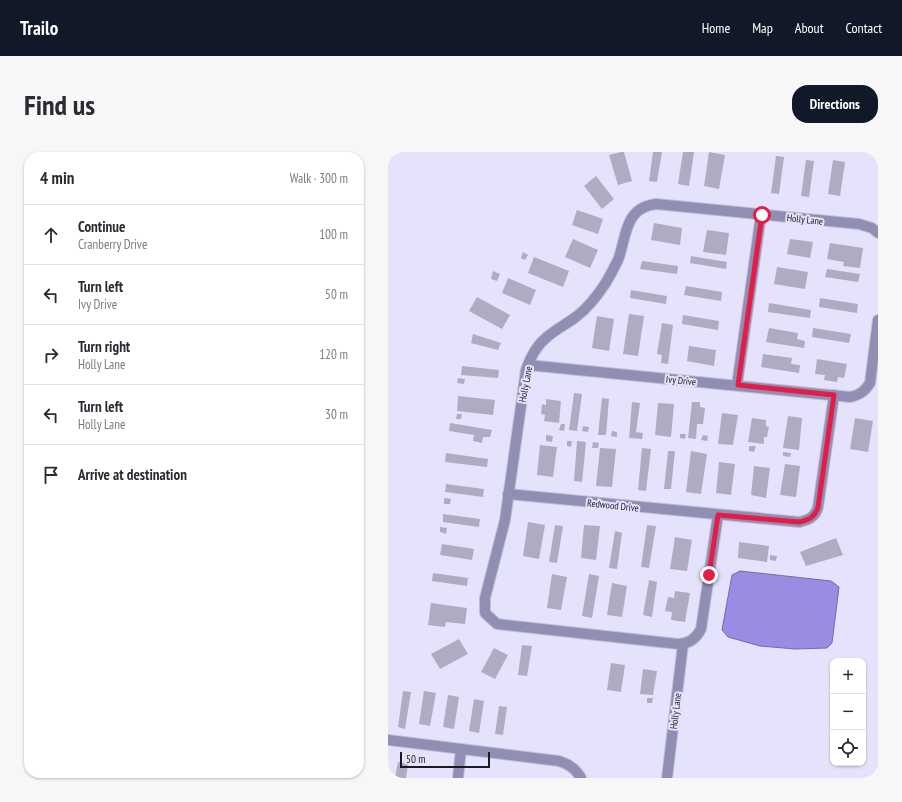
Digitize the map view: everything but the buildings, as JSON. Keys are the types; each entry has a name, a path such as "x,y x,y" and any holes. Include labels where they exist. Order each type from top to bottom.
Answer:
{"street":[{"name":"Holly Lane","path":"667,778 683,644 498,624 485,613 485,598 505,520 528,365 543,340 578,315 600,292 618,260 630,220 634,213 648,205 656,204 859,224 872,228 878,233"},
{"path":"738,385 762,215"},
{"path":"683,644 694,639 701,629 718,515 799,522 807,521 813,517 818,507 834,395 850,397 857,396 866,390 870,383 878,320"},
{"name":"Ivy Drive","path":"528,365 834,395"},
{"name":"Redwood Drive","path":"508,494 718,515"},
{"path":"388,740 559,761 570,766 579,774 580,778"},
{"path":"458,778 461,749"}],"shaded area":[{"path":"740,571 831,581 839,587 832,643 827,648 795,649 760,646 728,637 722,630 732,575"}],"route":[{"path":"709,575 718,515 799,522 807,521 813,517 818,507 834,395 738,385 762,215"}]}
